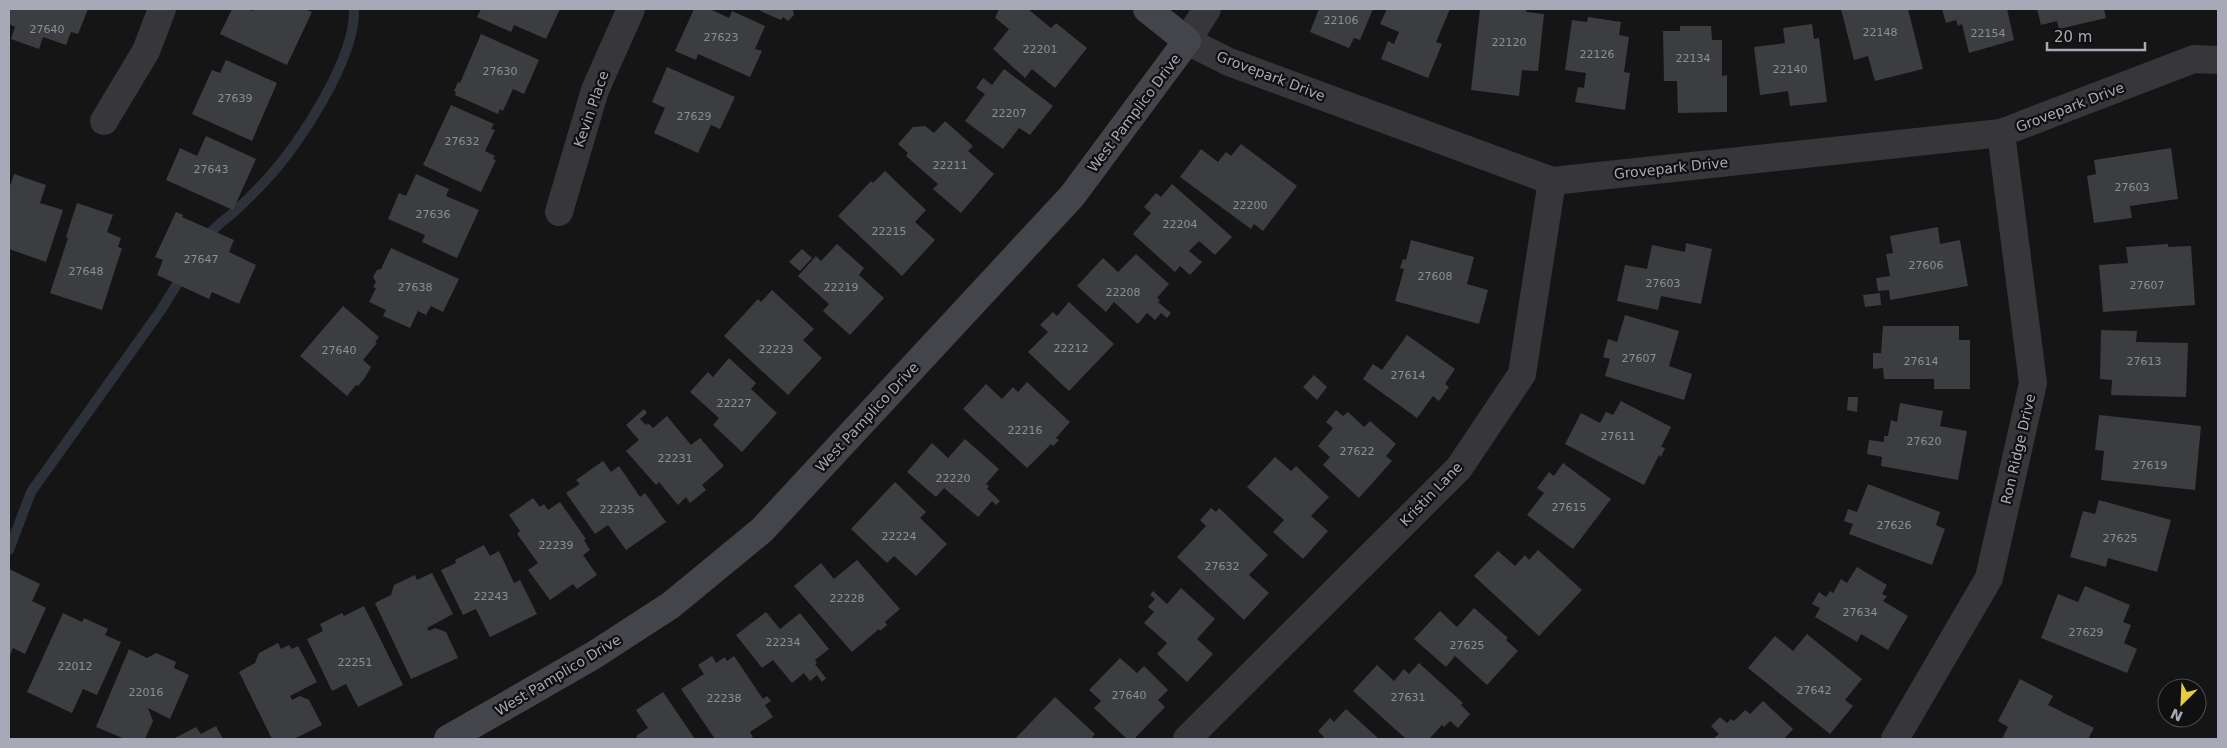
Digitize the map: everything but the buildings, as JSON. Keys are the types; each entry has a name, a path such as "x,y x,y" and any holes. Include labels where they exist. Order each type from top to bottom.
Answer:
{"street":[{"path":"104,121 146,51 162,9"},
{"name":"Kevin Place","path":"559,212 595,90 631,9"},
{"name":"Grovepark Drive","path":"1147,9 1187,41 1229,62 1552,181 2000,133 2194,59 2218,60"},
{"name":"West Pamplico Drive","path":"448,739 594,655 671,605 762,530 1072,196 1187,41 1207,9"},
{"name":"Ron Ridge Drive","path":"1895,739 1989,578 2033,383 2000,133"},
{"name":"Kristin Lane","path":"1187,739 1459,468 1522,374 1552,181"}],"waterway":[{"path":"205,240 215,228 267,179 310,122 324,99 346,51 352,29 354,9"},
{"path":"9,550 31,492 161,310 184,273"}]}
